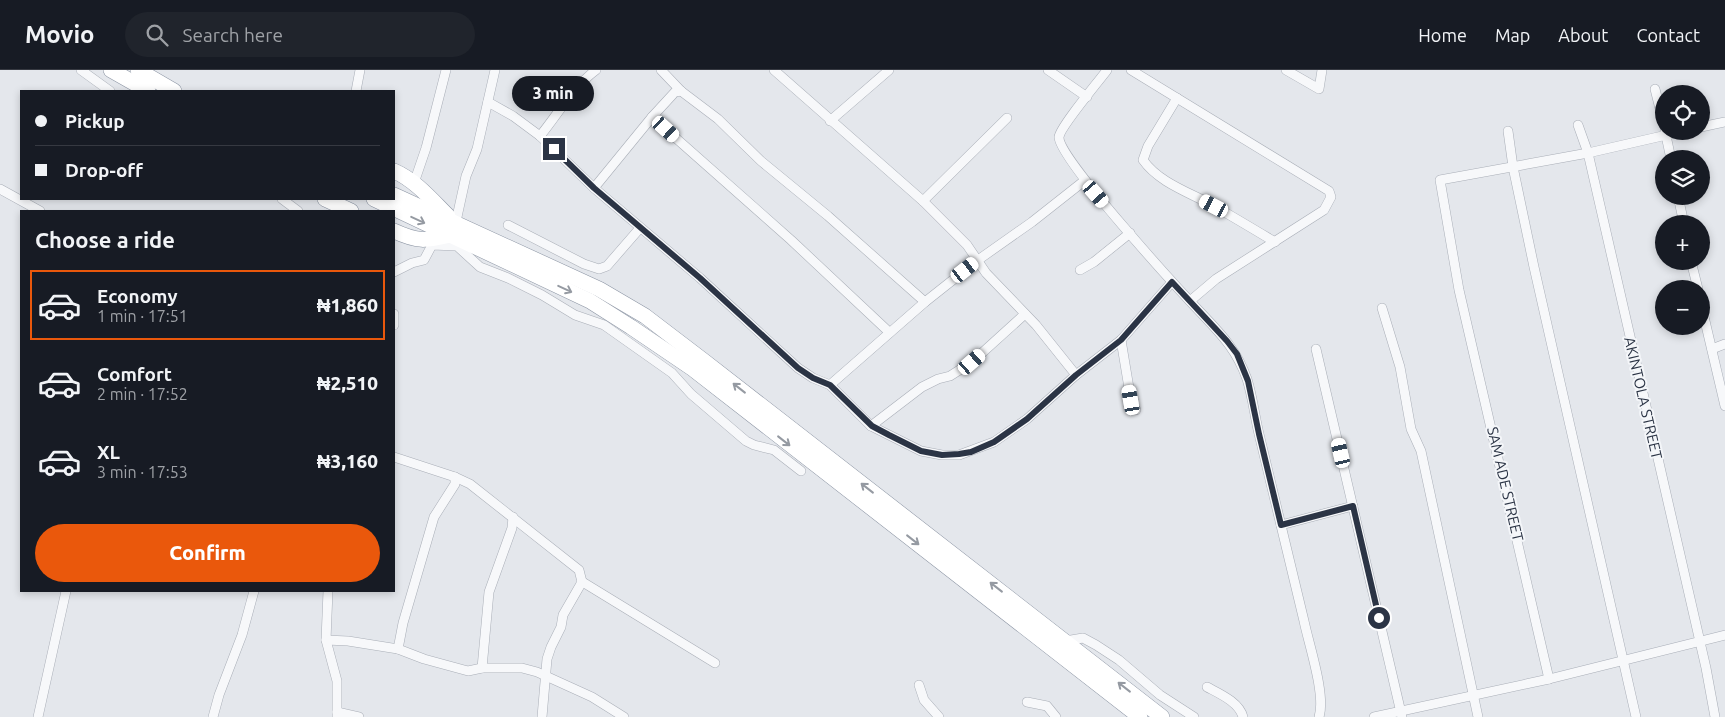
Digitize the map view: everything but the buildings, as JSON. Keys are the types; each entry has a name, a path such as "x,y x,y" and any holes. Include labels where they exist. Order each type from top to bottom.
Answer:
{"highway":[{"path":"111,70 146,90"},
{"path":"138,70 172,90"},
{"path":"395,172 414,184 453,230"},
{"path":"395,196 453,230 590,301 685,364 1140,717"},
{"path":"327,200 350,210"},
{"path":"377,200 598,289 645,316 1162,717"},
{"path":"395,232 410,239 426,240 453,230"}],"street":[{"path":"81,70 109,90"},
{"path":"356,90 360,70"},
{"path":"414,184 426,148 446,70"},
{"path":"453,230 466,176 477,149 495,70"},
{"path":"540,136 573,94 596,70"},
{"path":"661,70 681,91 718,119 761,161 828,216 925,302"},
{"path":"774,70 923,201 967,245 986,273 1036,325 1076,375"},
{"path":"830,121 889,70"},
{"path":"1048,70 1087,97"},
{"path":"1107,70 1065,123 1059,136 1060,144 1084,180 1237,354 1248,381 1320,693 1322,708 1319,717"},
{"path":"1131,70 1329,191 1330,200 1324,210 1216,279 1190,302"},
{"path":"1286,70 1319,89 1322,70"},
{"path":"594,188 652,117 675,92 681,91"},
{"path":"1177,98 1148,146 1143,160 1147,166 1181,190 1214,206 1275,242"},
{"path":"488,102 513,116 540,136 594,188 706,284 798,368 813,378 830,385 872,426 921,451 942,455 971,452 1000,437 1034,413 1076,375 1121,340 1172,282"},
{"path":"652,117 791,240 889,332"},
{"path":"923,201 1007,118"},
{"path":"1710,125 1725,122"},
{"name":"AKINTOLA STREET","path":"1578,125 1588,154 1706,668 1715,717"},
{"path":"1508,131 1513,168 1536,276 1636,717"},
{"path":"1513,168 1588,154 1655,136"},
{"name":"SAM ADE STREET","path":"1513,168 1440,180 1459,290 1549,679"},
{"path":"830,385 925,302 978,260 1032,222 1084,180"},
{"path":"0,189 38,210"},
{"path":"283,200 297,210"},
{"path":"508,225 584,264 598,269 607,266 640,228"},
{"path":"1080,270 1094,262 1130,233"},
{"path":"395,272 412,263 424,260 432,245 457,246 480,267 542,295 575,315 604,324 623,336 672,373 691,394 746,441 774,450 801,471"},
{"path":"1382,308 1400,367 1411,429 1421,451 1478,717"},
{"path":"872,426 922,386 950,376 972,362 1025,314"},
{"path":"1709,335 1725,406"},
{"path":"1121,340 1131,400 1136,410"},
{"path":"1712,349 1725,344"},
{"path":"1316,349 1401,714"},
{"path":"395,457 455,477 470,484 575,565 582,575 582,581 562,616 561,627 547,659 542,698 542,717"},
{"path":"398,649 405,615 434,517 454,484 455,477"},
{"path":"1281,525 1353,506"},
{"path":"482,668 489,592 512,528 513,517"},
{"path":"582,581 715,663"},
{"path":"38,717 66,592"},
{"path":"213,717 219,695 242,635 254,592"},
{"path":"328,592 326,640 337,681 337,715 359,717"},
{"path":"1374,717 1401,714 1725,636"},
{"path":"1065,641 1083,638 1096,645 1119,660 1160,695 1194,717"},
{"path":"326,640 348,641 398,649 451,668 468,671 482,668 522,668 537,672 592,697 624,717"},
{"path":"919,685 924,700 938,717"},
{"path":"1207,687 1230,701 1242,712 1243,717"},
{"path":"1027,702 1047,706 1056,717"}],"route":[{"path":"554,149 594,188 700,278 798,368 813,378 830,385 872,426 921,451 942,455 959,454 971,452 994,442 1027,419 1054,397 1076,375 1121,340 1172,282 1237,354 1248,381 1253,410 1281,525 1353,506 1379,618"}]}
